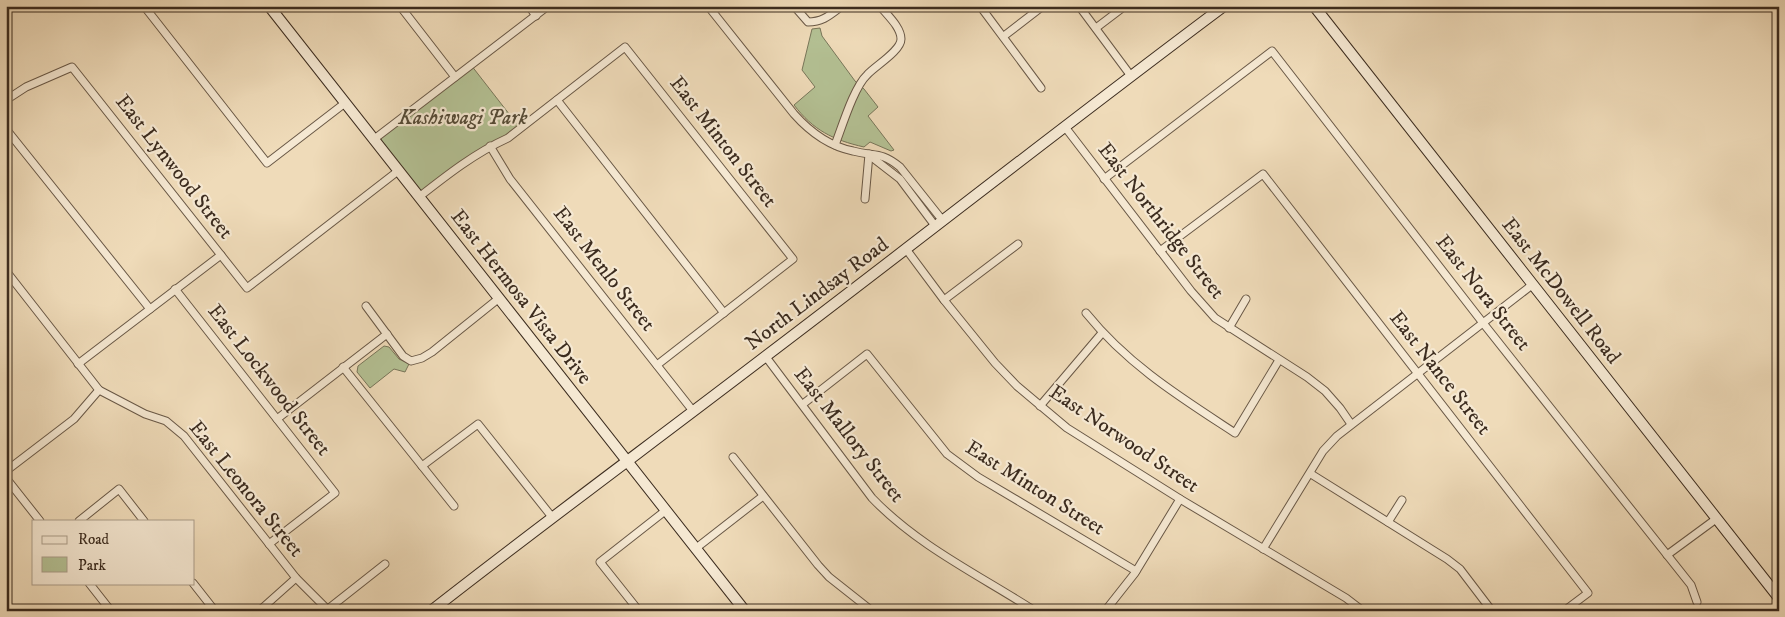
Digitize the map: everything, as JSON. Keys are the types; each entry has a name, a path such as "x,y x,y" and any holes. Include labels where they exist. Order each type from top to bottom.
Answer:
{"main road":[{"name":"East Hermosa Vista Drive","path":"269,6 498,300 745,611"},
{"name":"North Lindsay Road","path":"432,611 552,517 766,357 1064,126 1224,6"},
{"name":"East McDowell Road","path":"1314,6 1779,598"}],"street":[{"path":"144,6 268,163 345,103"},
{"path":"400,6 455,77"},
{"path":"529,6 536,16"},
{"path":"373,140 548,6"},
{"path":"708,6 794,114 819,138 851,151 869,154 900,179 939,224"},
{"path":"794,6 808,22 819,22 842,6"},
{"path":"835,145 857,90 865,76 898,48 901,39 898,29 880,6"},
{"path":"980,6 1041,88"},
{"path":"1004,36 1043,6"},
{"path":"1079,6 1131,76"},
{"path":"1096,28 1125,6"},
{"name":"East Minton Street","path":"557,100 625,47 792,259 724,313"},
{"name":"East Nora Street","path":"1104,179 1272,51 1691,585 1697,602"},
{"name":"East Lynwood Street","path":"6,100 26,87 72,67 247,288 398,171"},
{"path":"419,197 455,169 490,146 508,138 557,100 724,313 658,365"},
{"name":"East Northridge Street","path":"1064,126 1202,305 1229,328 1258,345 1325,391 1351,424"},
{"path":"6,129 150,309"},
{"name":"East Menlo Street","path":"490,146 510,179 693,411"},
{"path":"865,199 869,154"},
{"name":"East Nance Street","path":"1160,251 1263,174 1588,593 1564,611"},
{"path":"944,300 1018,244"},
{"name":"East Norwood Street","path":"906,249 994,363 1017,386 1067,428 1180,499 1346,598 1363,611"},
{"path":"78,364 221,255"},
{"name":"East Leonora Street","path":"6,271 99,390 145,414 166,421 184,436 296,578 329,610"},
{"path":"1264,549 1323,451 1337,436 1532,285"},
{"name":"East Lockwood Street","path":"175,289 335,493 269,544"},
{"path":"1229,328 1246,299"},
{"path":"366,306 403,356 411,361 422,358 432,352 498,300"},
{"path":"1086,313 1102,333 1135,364 1174,393 1235,433 1279,360"},
{"path":"1040,406 1102,333"},
{"path":"277,419 387,334"},
{"name":"East Minton Street","path":"802,404 867,354 947,454 978,477 1136,571"},
{"name":"East Mallory Street","path":"766,357 872,498 890,517 917,538 1035,611"},
{"path":"343,367 454,506"},
{"path":"6,471 74,419 99,390"},
{"path":"422,466 478,424 552,517"},
{"path":"733,457 830,577 872,611"},
{"path":"1310,474 1448,559 1460,569 1492,611"},
{"path":"6,478 39,520"},
{"path":"80,520 119,489 143,520"},
{"path":"695,548 763,496"},
{"path":"1105,611 1136,571 1180,499"},
{"path":"1388,522 1402,500"},
{"path":"639,611 600,562 665,510"},
{"path":"1667,556 1716,519"},
{"path":"329,610 385,564"},
{"path":"259,611 296,578"},
{"path":"90,584 110,611"},
{"path":"194,584 215,611"}],"green space":[{"path":"820,28 822,36 855,81 878,107 868,116 894,150 891,151 870,142 864,147 824,133 801,114 794,105 815,87 802,70 812,29"},
{"name":"Kashiwagi Park","path":"471,65 520,128 419,197 373,140"},
{"path":"384,346 389,347 399,359 409,364 405,372 394,369 370,388 357,372 358,366"}]}
